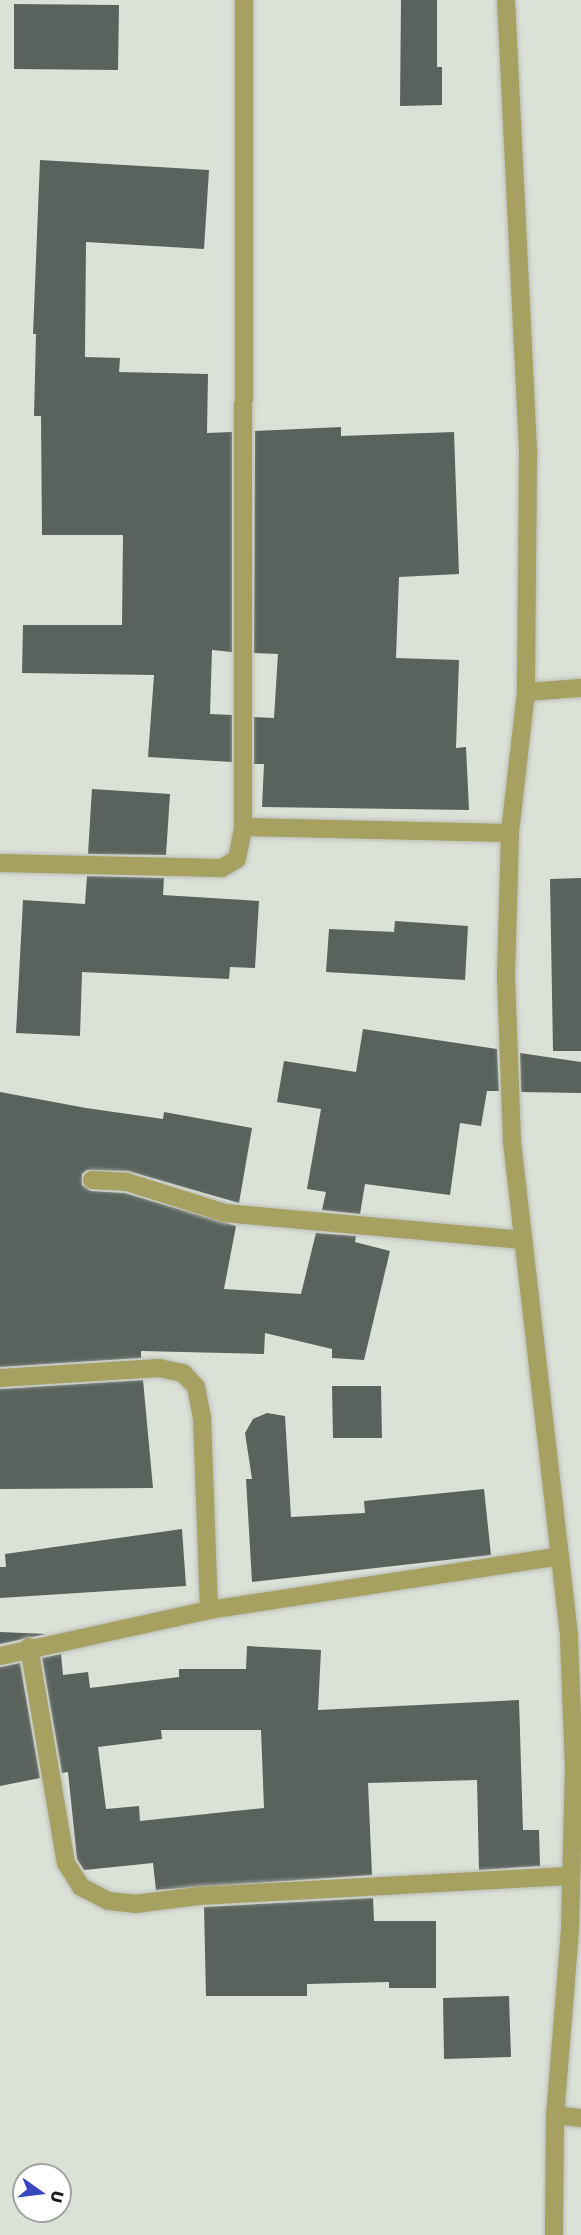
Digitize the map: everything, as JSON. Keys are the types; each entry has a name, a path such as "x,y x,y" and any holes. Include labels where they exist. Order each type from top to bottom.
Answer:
{"street":[{"path":"0,863 222,868 237,859 243,827 244,0"},
{"path":"506,0 528,455 526,692 510,833 506,977 512,1142 570,1638 574,1766 568,1875 575,1930 555,2115 554,2235"},
{"path":"526,692 581,688"},
{"path":"243,827 510,833"},
{"path":"92,1180 126,1182 225,1213 522,1240"},
{"path":"0,1378 159,1368 183,1373 196,1387 202,1418 209,1610"},
{"path":"0,1656 29,1647 209,1610 560,1556"},
{"path":"29,1647 66,1863 81,1887 108,1901 135,1904 198,1896 568,1875"},
{"path":"555,2115 581,2118"}],"building":[{"path":"401,0 437,0 437,67 442,67 442,105 400,106"},
{"path":"14,4 119,5 118,70 14,69"},
{"path":"40,160 209,170 204,249 86,242 85,357 120,358 119,372 208,374 207,433 232,432 232,652 212,650 210,714 232,715 232,762 148,757 154,675 22,673 23,625 122,625 123,535 42,535 41,416 34,416 36,334 33,334"},
{"path":"341,427 341,436 454,432 459,574 399,577 396,658 459,660 456,748 466,747 469,810 262,807 264,764 254,764 254,717 274,718 278,654 254,653 255,431"},
{"path":"92,789 170,794 166,855 88,854"},
{"path":"87,876 164,878 163,895 259,901 255,968 230,967 229,979 82,972 80,1036 16,1033 23,900 85,904"},
{"path":"581,878 581,1051 553,1051 550,879"},
{"path":"395,921 468,926 465,980 326,972 329,929 394,932"},
{"path":"363,1029 497,1049 499,1091 487,1091 481,1126 460,1123 450,1195 365,1184 360,1214 322,1210 326,1192 307,1189 321,1109 277,1102 284,1061 356,1072"},
{"path":"520,1053 581,1062 581,1093 521,1092"},
{"path":"0,1092 163,1119 164,1112 252,1128 239,1203 128,1171 87,1170 82,1174 82,1185 91,1191 125,1193 236,1226 224,1289 301,1294 316,1233 356,1236 355,1242 390,1251 364,1360 332,1358 332,1349 265,1333 264,1354 141,1351 141,1358 0,1367"},
{"path":"143,1380 153,1488 0,1489 0,1389"},
{"path":"332,1386 381,1386 382,1438 333,1438"},
{"path":"267,1413 285,1416 291,1517 365,1513 364,1501 484,1489 491,1555 252,1582 246,1479 252,1479 245,1433 253,1419"},
{"path":"182,1529 186,1586 0,1598 0,1567 6,1567 5,1554"},
{"path":"0,1632 46,1634 0,1644"},
{"path":"247,1646 321,1650 318,1710 519,1700 523,1830 539,1830 540,1866 479,1870 477,1780 368,1783 372,1875 156,1890 153,1863 84,1870 77,1859 68,1772 62,1773 42,1658 61,1654 63,1675 88,1672 90,1688 179,1677 179,1669 246,1669","holes":["161,1730 261,1730 264,1808 140,1821 139,1806 106,1809 98,1747 162,1739"]},
{"path":"20,1663 40,1778 0,1786 0,1667"},
{"path":"373,1898 374,1921 436,1921 436,1988 389,1988 389,1982 307,1984 307,1996 206,1996 204,1907"},
{"path":"509,1996 511,2057 444,2059 443,1998"}]}
